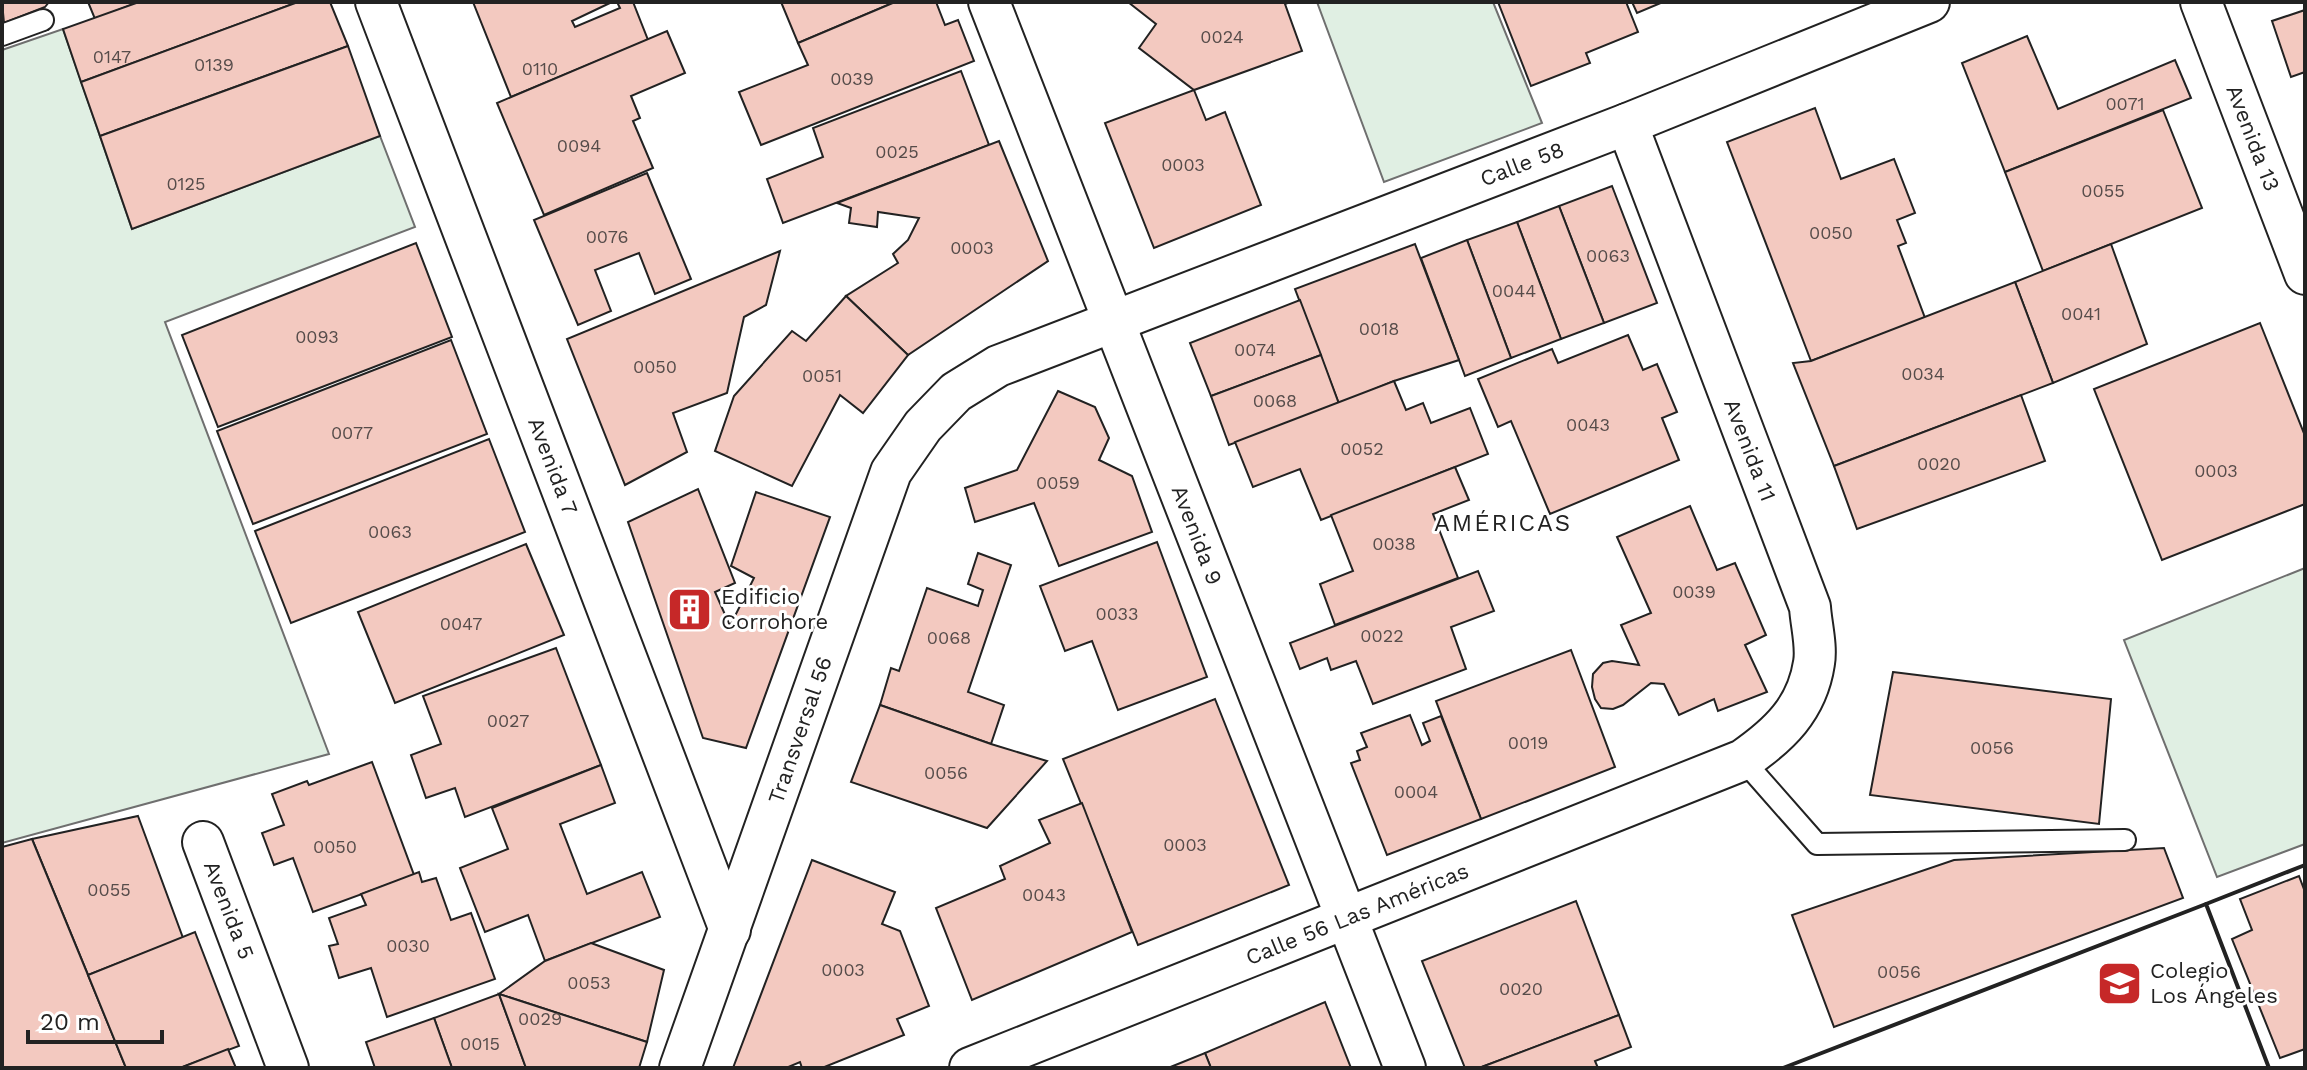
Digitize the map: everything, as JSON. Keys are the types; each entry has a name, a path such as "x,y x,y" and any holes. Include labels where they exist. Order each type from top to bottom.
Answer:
{"street":[{"name":"Avenida 7","path":"376,2 730,930"},
{"name":"Avenida 9","path":"989,2 1405,1068"},
{"name":"Calle 58","path":"1113,319 1627,124 1929,2"},
{"name":"Avenida 13","path":"2201,2 2305,274"},
{"name":"Avenida 11","path":"1627,124 1810,607 1814,662 1801,704 1776,737 1743,760"},
{"name":"Transversal 56","path":"680,1068 891,472 923,426 956,392 998,366 1113,319"},
{"name":"Calle 56 Las Américas","path":"970,1068 1743,760"},
{"name":"Avenida 5","path":"203,842 288,1068"}],"lane":[{"path":"2,35 43,20"},
{"path":"1743,760 1817,844 2125,840"}],"green space":[{"path":"1317,2 1493,2 1542,123 1384,182"},
{"path":"63,29 132,229 380,136 415,227 165,322 329,754 2,843 2,50"},
{"path":"2305,568 2305,844 2217,877 2124,640"}],"building":[{"path":"2,2 49,2 45,7 4,23"},
{"path":"88,2 139,2 95,19"},
{"path":"139,2 298,2 81,82 63,29"},
{"path":"298,2 330,2 348,46 100,136 81,82"},
{"path":"473,2 612,2 572,21 575,27 620,8 617,2 633,2 648,40 511,97"},
{"path":"781,2 895,2 798,43"},
{"path":"895,2 936,2 945,25 958,20 974,61 761,145 739,92 808,65 798,43"},
{"path":"1128,2 1290,2 1285,4 1302,51 1194,90 1139,48 1156,24"},
{"path":"1498,2 1626,2 1638,32 1586,53 1590,63 1531,86"},
{"path":"1632,2 1663,2 1637,13"},
{"path":"2305,10 2305,72 2291,77 2272,21"},
{"path":"667,31 685,73 631,96 640,118 633,121 653,168 544,215 497,103"},
{"path":"2027,36 2058,109 2175,60 2191,98 2005,172 1962,63"},
{"path":"348,46 380,136 132,229 100,136"},
{"path":"961,71 989,145 783,223 767,179 823,157 813,128"},
{"path":"1194,90 1206,120 1225,112 1261,205 1154,248 1105,123"},
{"path":"1815,108 1841,179 1894,159 1915,213 1897,220 1906,243 1898,246 1925,318 1811,361 1727,142"},
{"path":"2163,110 2202,208 2043,271 2005,172"},
{"path":"999,141 1048,261 908,355 846,296 898,263 893,254 908,240 919,218 878,212 877,227 849,223 851,208 837,203"},
{"path":"647,173 691,279 655,294 639,253 595,270 611,311 578,325 534,220"},
{"path":"1612,186 1657,303 1604,323 1559,206"},
{"path":"1559,206 1604,323 1561,339 1517,222"},
{"path":"1517,222 1561,339 1511,358 1467,240"},
{"path":"1467,240 1511,358 1465,376 1421,258"},
{"path":"416,243 452,337 218,427 182,335"},
{"path":"1415,244 1459,360 1394,381 1339,404 1295,289"},
{"path":"2111,244 2147,344 2053,383 2015,282"},
{"path":"780,251 766,305 744,317 727,393 673,413 687,452 625,485 567,339"},
{"path":"2015,282 2053,383 1834,466 1793,363 1811,361"},
{"path":"846,296 908,355 863,413 840,395 792,486 715,451 734,396 792,331 806,341"},
{"path":"1300,300 1321,355 1211,396 1190,343"},
{"path":"2260,323 2305,436 2305,504 2162,560 2094,389"},
{"path":"1628,335 1643,370 1657,364 1677,412 1662,418 1679,460 1550,514 1511,421 1498,427 1478,379 1552,349 1558,363"},
{"path":"451,340 487,434 253,524 217,431"},
{"path":"1321,355 1339,404 1229,445 1211,396"},
{"path":"1394,381 1406,410 1423,403 1431,423 1470,408 1488,454 1321,520 1300,469 1253,487 1235,442"},
{"path":"1058,391 1095,407 1109,438 1099,460 1132,476 1152,532 1059,566 1034,503 975,522 965,488 1017,470"},
{"path":"2021,395 2045,461 1857,529 1834,466"},
{"path":"489,439 525,532 291,623 255,531"},
{"path":"1455,467 1469,500 1433,514 1458,578 1335,625 1320,584 1353,571 1331,515"},
{"name":"Edificio Corrohore","path":"698,489 735,583 715,592 730,626 754,578 731,566 756,492 830,517 746,748 703,738 628,522"},
{"path":"1690,506 1717,570 1735,563 1766,635 1745,645 1767,692 1718,711 1714,699 1679,715 1664,684 1651,683 1623,705 1613,709 1601,708 1592,687 1593,674 1603,663 1612,661 1639,665 1621,625 1651,613 1617,537"},
{"path":"1157,542 1207,677 1118,710 1092,641 1065,651 1040,586"},
{"path":"526,544 564,635 395,703 358,612"},
{"path":"978,553 1011,565 968,692 1004,705 991,744 880,705 891,668 899,671 927,588 978,606 983,590 968,584"},
{"path":"1478,571 1494,611 1451,627 1466,669 1373,704 1356,661 1331,670 1327,658 1300,669 1290,643"},
{"path":"556,648 601,765 465,817 455,788 426,798 411,755 441,744 423,696"},
{"path":"1571,650 1615,767 1481,819 1436,701"},
{"path":"1893,672 2111,699 2099,824 1870,795"},
{"path":"1215,699 1289,885 1138,945 1063,759"},
{"path":"880,705 1047,761 987,828 851,782"},
{"path":"1410,715 1422,745 1430,741 1423,723 1441,716 1481,819 1387,855 1351,763 1360,760 1357,751 1367,747 1361,733"},
{"path":"372,762 414,875 313,912 293,858 274,865 262,833 284,825 272,794 307,781 309,785"},
{"path":"601,765 615,803 560,824 587,894 642,872 660,917 545,961 528,915 485,932 460,868 508,849 492,808"},
{"path":"1082,803 1132,932 972,1000 936,908 1005,879 1000,866 1050,843 1039,820"},
{"path":"138,816 183,938 88,975 32,839"},
{"path":"32,839 126,1068 2,1068 2,847"},
{"path":"2164,848 2183,898 1834,1027 1792,915 1954,860"},
{"path":"812,860 895,892 882,924 900,931 929,1006 897,1019 904,1035 822,1068 802,1068 800,1062 786,1068 733,1068"},
{"path":"419,872 422,882 436,878 451,920 471,913 495,979 387,1017 371,968 339,978 329,946 338,944 329,918 366,905 361,894"},
{"path":"2299,876 2305,892 2305,1049 2280,1058 2232,939 2252,930 2240,899"},
{"path":"1576,901 1619,1015 1479,1068 1465,1068 1422,961"},
{"path":"195,932 239,1046 180,1068 126,1068 88,975"},
{"path":"591,943 664,970 647,1042 499,994 545,961"},
{"path":"499,994 526,1068 452,1068 434,1018"},
{"path":"499,994 647,1042 639,1068 526,1068"},
{"path":"1325,1002 1351,1068 1211,1068 1205,1053"},
{"path":"1619,1015 1631,1047 1595,1061 1598,1068 1479,1068"},
{"path":"434,1018 452,1068 375,1068 366,1042"},
{"path":"228,1049 236,1068 180,1068"},
{"path":"1205,1053 1211,1068 1168,1068"}],"wall":[{"path":"2269,1068 2206,904 2305,865"},
{"path":"1783,1068 2206,904"}],"place":[{"name":"Edificio Corrohore","path":"690,609"},
{"name":"Colegio Los Ángeles","path":"2119,983"}],"district":[{"name":"AMÉRICAS","path":"1503,523"}]}
